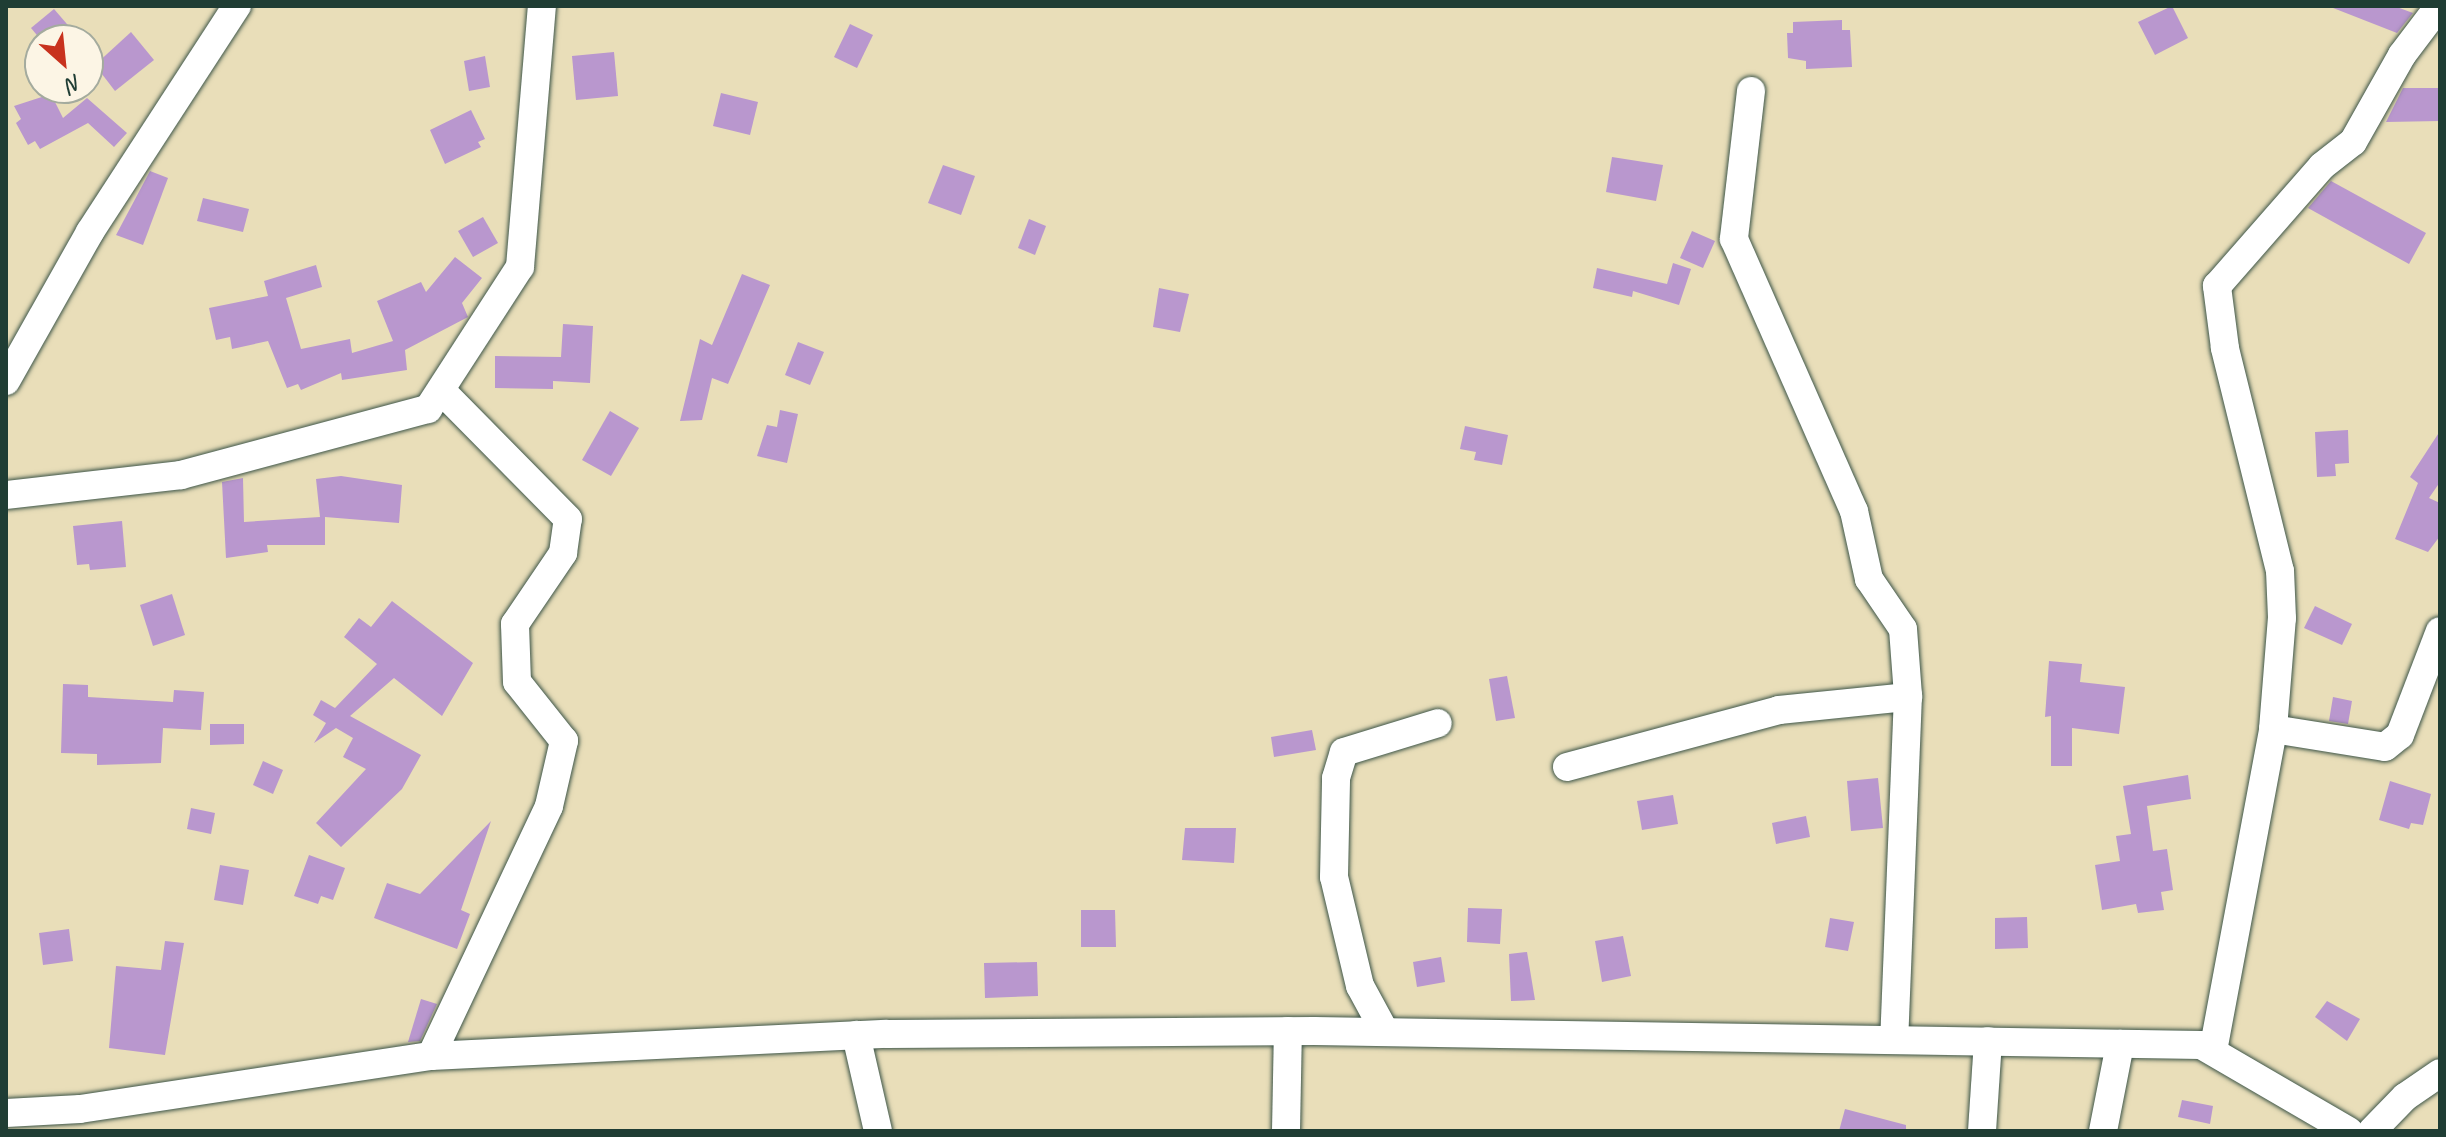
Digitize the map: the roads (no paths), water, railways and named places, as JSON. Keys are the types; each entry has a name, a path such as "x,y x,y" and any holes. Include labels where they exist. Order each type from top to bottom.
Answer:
{"street":[{"path":"6,381 90,232 237,6"},
{"path":"6,495 181,475 428,409 520,267 542,6"},
{"path":"2213,1051 2273,729 2282,618 2280,571 2225,348 2217,286 2322,166 2353,142 2402,55 2439,6"},
{"path":"1751,91 1734,239 1854,511 1869,579 1903,629 1908,697 1894,1040"},
{"path":"431,1056 549,806 564,741 517,682 515,624 563,553 568,519 441,390"},
{"path":"2273,729 2385,747 2400,735 2440,631"},
{"path":"1567,767 1779,710 1908,697"},
{"path":"1385,1032 1360,986 1334,877 1336,778 1344,752 1438,723"},
{"path":"1286,1131 1288,1031"},
{"path":"6,1113 81,1120 431,1056 856,1035 1288,1031 2201,1045 2349,1131"},
{"path":"856,1035 878,1131"},
{"path":"1982,1131 1988,1041"},
{"path":"2103,1131 2120,1044"},
{"path":"2372,1131 2405,1097 2440,1073"}]}
